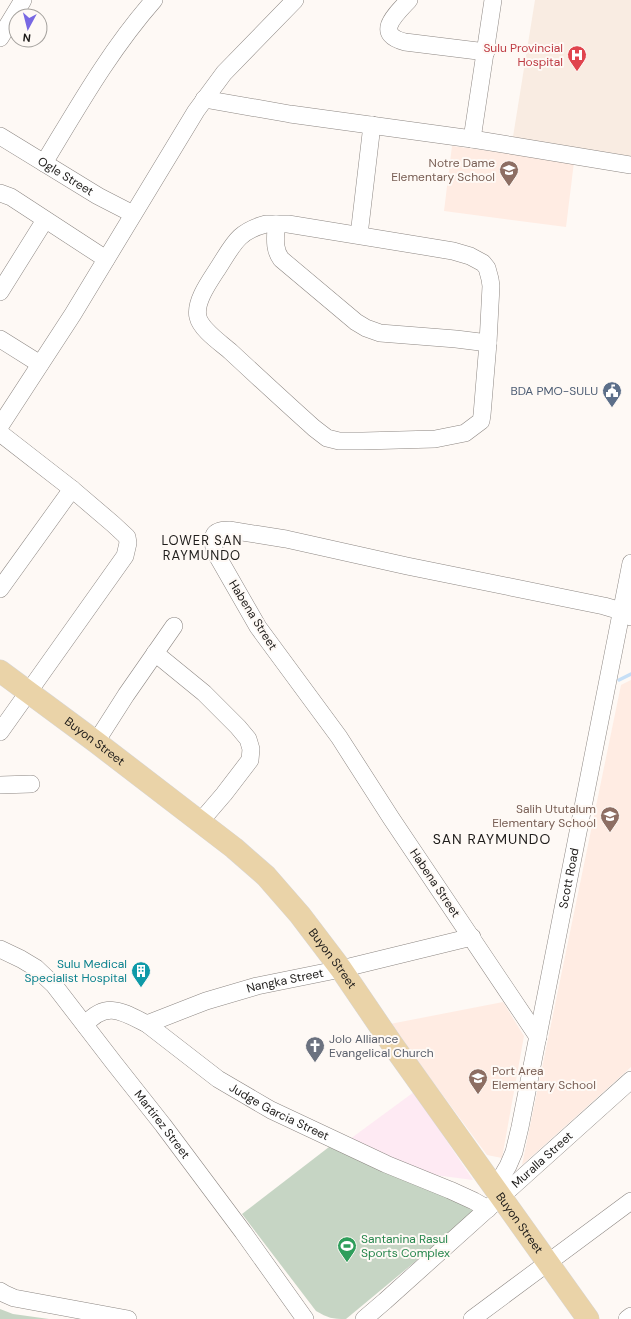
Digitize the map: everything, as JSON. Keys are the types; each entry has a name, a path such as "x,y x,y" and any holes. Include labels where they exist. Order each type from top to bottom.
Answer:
{"main road":[{"name":"Buyon Street","path":"0,671 200,822 250,861 266,876 300,915 341,969 494,1198 547,1263 588,1319"}],"street":[{"path":"0,38 23,0"},
{"path":"44,163 108,58 134,22 154,0"},
{"path":"0,426 106,259 185,127 204,99 224,73 295,0"},
{"path":"409,0 394,16 389,25 390,32 396,39 405,42 486,52"},
{"path":"472,140 493,0"},
{"path":"204,99 290,114 472,140 631,166"},
{"path":"359,235 372,125"},
{"name":"Ogle Street","path":"0,136 98,196 133,214"},
{"path":"0,193 11,197 106,259"},
{"path":"0,292 45,220"},
{"path":"266,224 276,224 453,250 470,256 483,263 487,268 491,286 488,343 481,421 469,431 441,438 394,441 339,441 323,436 214,338 198,318 201,295 236,240 247,230 266,224"},
{"path":"276,224 276,248 277,254 281,259 356,322 366,328 380,333 488,343"},
{"path":"0,338 40,364"},
{"path":"0,433 72,489 113,524 127,537 128,543 125,556 0,732"},
{"path":"0,589 72,489"},
{"name":"Habena Street","path":"538,1037 339,738 258,627 215,552 213,537 216,532 229,530 286,539 407,566 584,601 626,614"},
{"name":"Scott Road","path":"494,1198 514,1152 602,716 626,614 631,563"},
{"path":"96,742 126,695 174,626"},
{"path":"155,653 204,693 238,727 248,739 251,749 250,760 200,822"},
{"path":"0,784 31,784"},
{"name":"Nangka Street","path":"147,1024 206,1001 257,986 341,969 472,937"},
{"name":"Martirez Street","path":"0,949 21,959 54,985 182,1150 305,1319"},
{"name":"Judge Garcia Street","path":"85,1025 92,1016 98,1013 111,1010 121,1012 147,1024 218,1079 271,1110 386,1164 450,1190 494,1198"},
{"name":"Muralla Street","path":"364,1319 494,1198 631,1080"},
{"path":"472,1319 631,1201"},
{"path":"0,1291 14,1298 126,1319"},
{"path":"627,1319 631,1316"}],"shaded area":[{"name":"Sulu Provincial Hospital","path":"535,0 631,0 631,162 512,143"},
{"name":"Notre Dame Elementary School","path":"452,146 574,162 566,227 444,211"},
{"path":"631,680 631,1067 522,1165 621,685"},
{"name":"Port Area Elementary School","path":"503,1002 524,1036 502,1158 487,1155 390,1024"},
{"path":"414,1092 473,1180 419,1173 346,1142"}],"green space":[{"name":"Santanina Rasul Sports Complex","path":"329,1147 418,1179 475,1212 346,1319 330,1318 316,1311 242,1214"},
{"path":"0,1309 13,1314 49,1319 0,1319"}],"waterway":[{"path":"619,680 631,674"}],"place":[{"name":"Sulu Provincial Hospital","path":"577,72"},
{"name":"Notre Dame Elementary School","path":"509,187"},
{"name":"BDA PMO-SULU","path":"612,408"},
{"name":"Salih Ututalum Elementary School","path":"610,833"},
{"name":"Sulu Medical Specialist Hospital","path":"141,988"},
{"name":"Jolo Alliance Evangelical Church","path":"315,1063"},
{"name":"Port Area Elementary School","path":"478,1095"},
{"name":"Santanina Rasul Sports Complex","path":"347,1263"}],"district":[{"name":"LOWER SAN RAYMUNDO","path":"202,548"},
{"name":"SAN RAYMUNDO","path":"492,839"}]}
